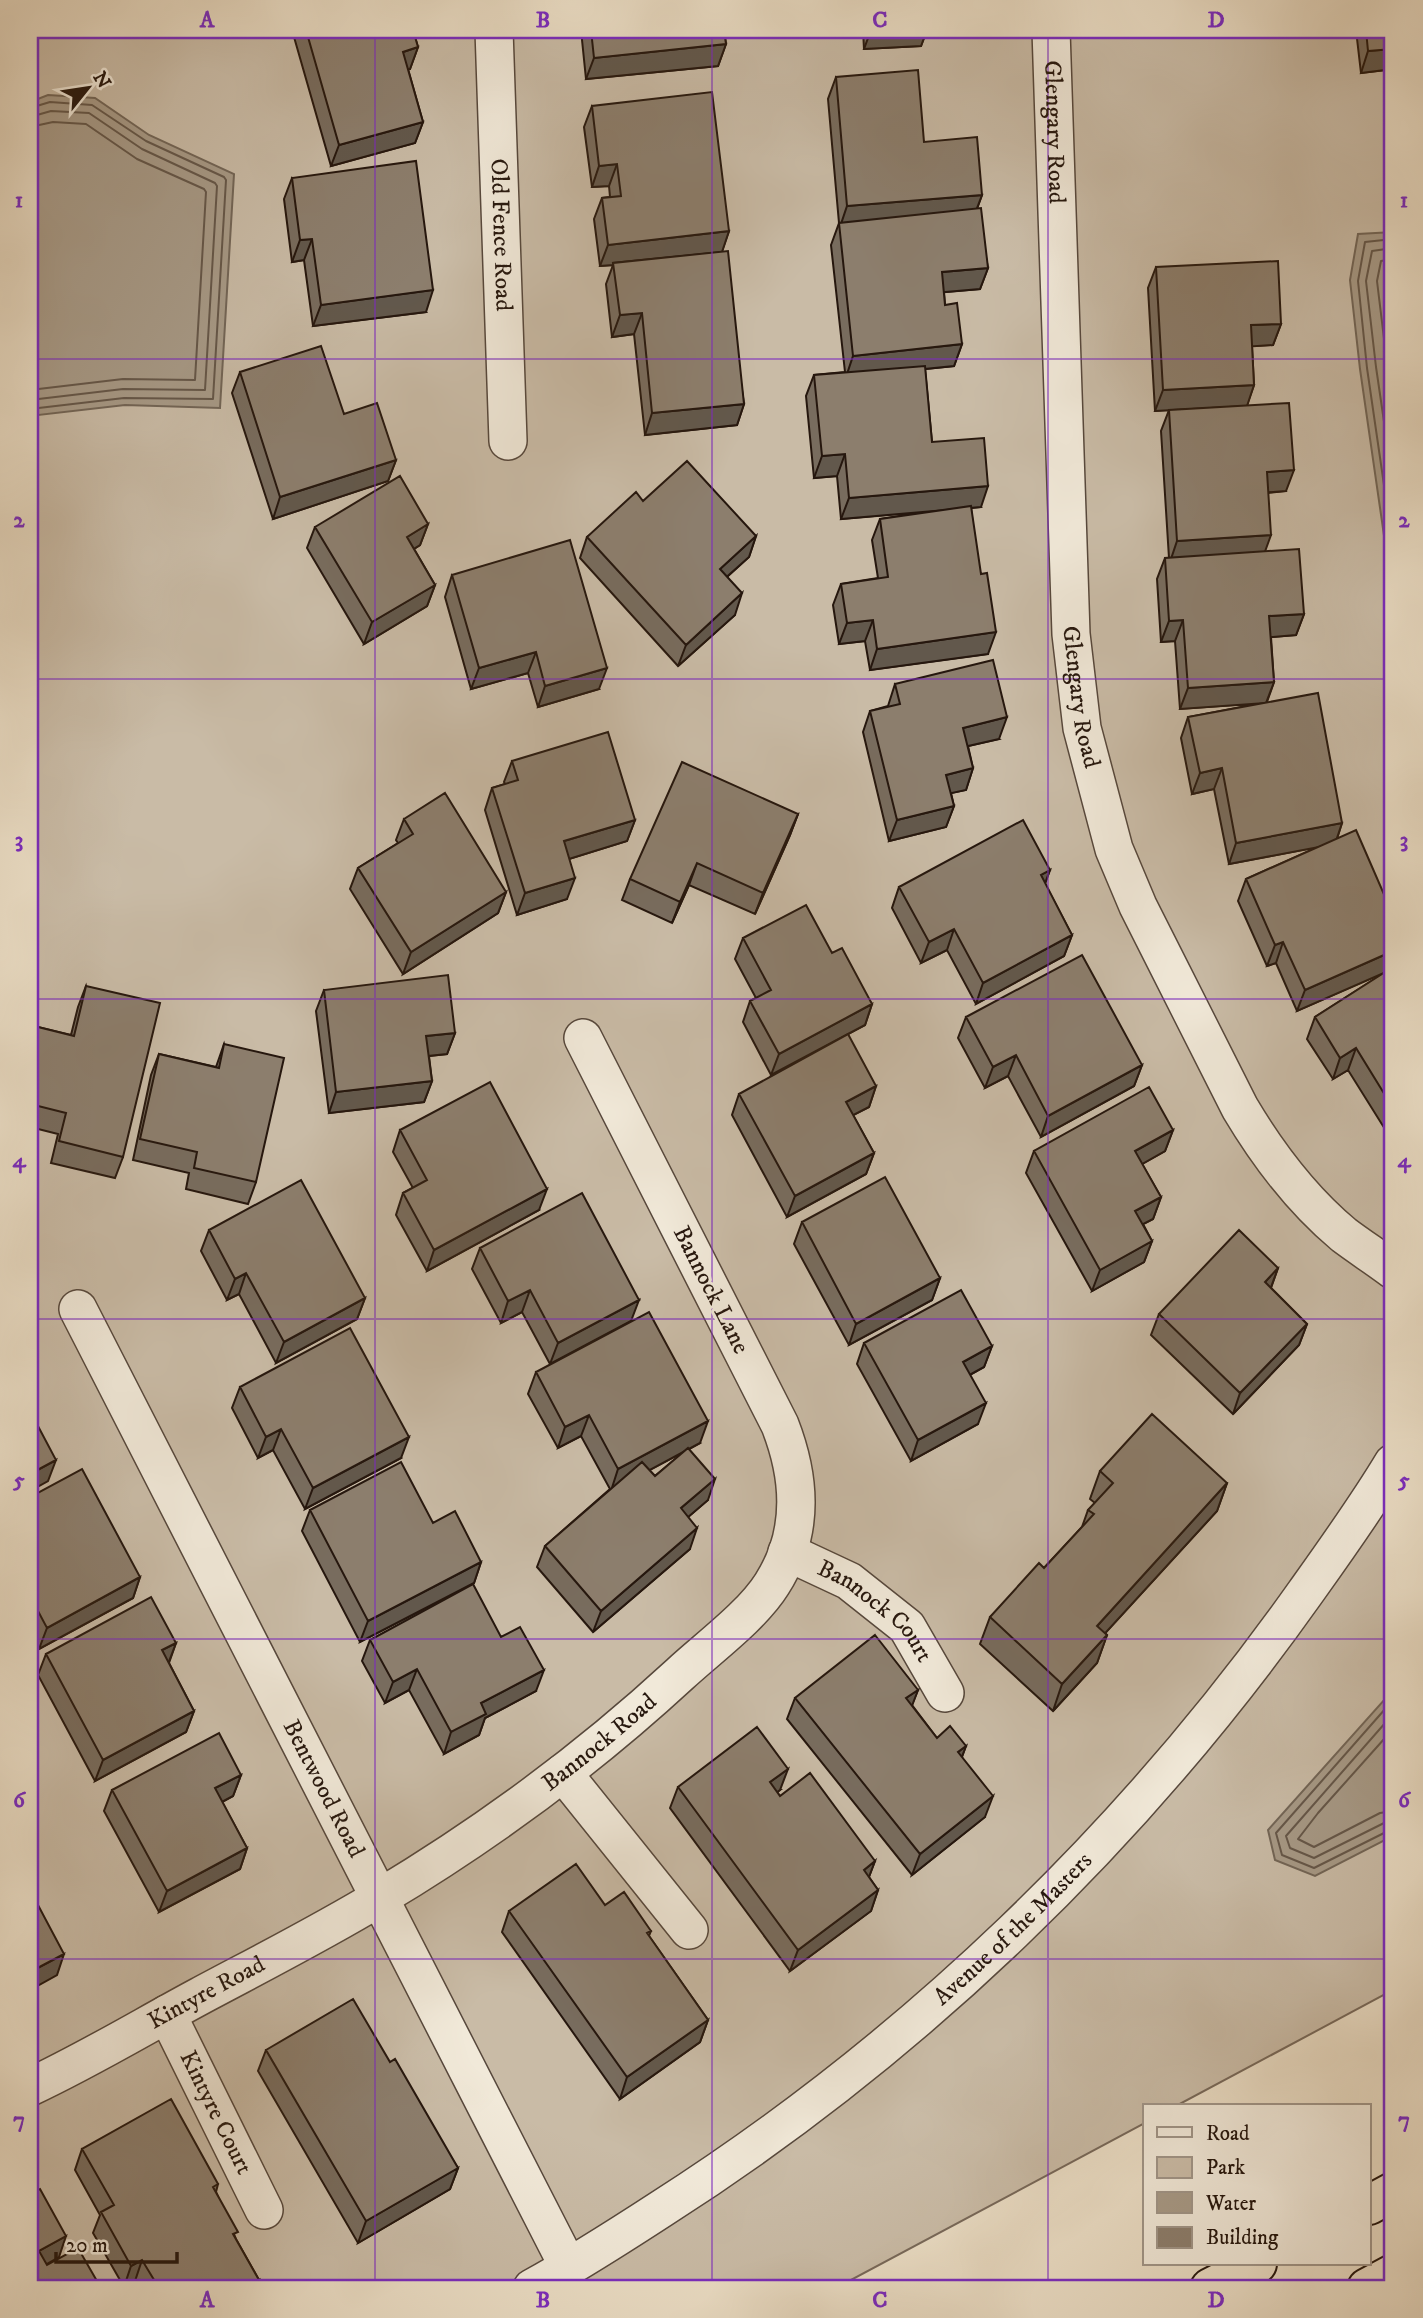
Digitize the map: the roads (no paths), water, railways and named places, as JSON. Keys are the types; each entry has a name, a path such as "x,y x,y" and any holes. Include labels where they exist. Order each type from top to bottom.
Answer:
{"highway":[{"path":"1370,2204 1393,2192"},
{"path":"1210,2288 1252,2266"},
{"path":"1367,2288 1393,2274"}],"street":[{"name":"Old Fence Road","path":"494,30 508,441"},
{"name":"Glengary Road","path":"1051,30 1071,634 1082,728 1104,819 1138,906 1240,1108 1257,1136 1297,1189 1344,1235 1393,1270"},
{"name":"Bannock Lane","path":"583,1038 780,1425 791,1453 797,1481 797,1510 787,1552"},
{"name":"Bentwood Road","path":"78,1309 569,2268"},
{"name":"Avenue of the Masters","path":"532,2288 569,2268 722,2171 843,2081 957,1984 1066,1880 1205,1726 1263,1652 1350,1530 1393,1463"},
{"name":"Bannock Court","path":"787,1552 849,1581 907,1627 945,1693"},
{"name":"Bannock Road","path":"380,1898 495,1823 563,1773 659,1694 754,1606 772,1584 787,1552"},
{"path":"563,1773 689,1930"},
{"name":"Kintyre Road","path":"30,2087 380,1898"},
{"name":"Kintyre Court","path":"167,2014 264,2210"}],"water":[{"path":"48,95 95,98 149,135 234,174 220,408 125,405 30,416 30,102"},
{"path":"1393,232 1393,598 1350,280 1358,234"},
{"path":"1393,1690 1393,1836 1315,1876 1275,1860 1268,1830"}]}
